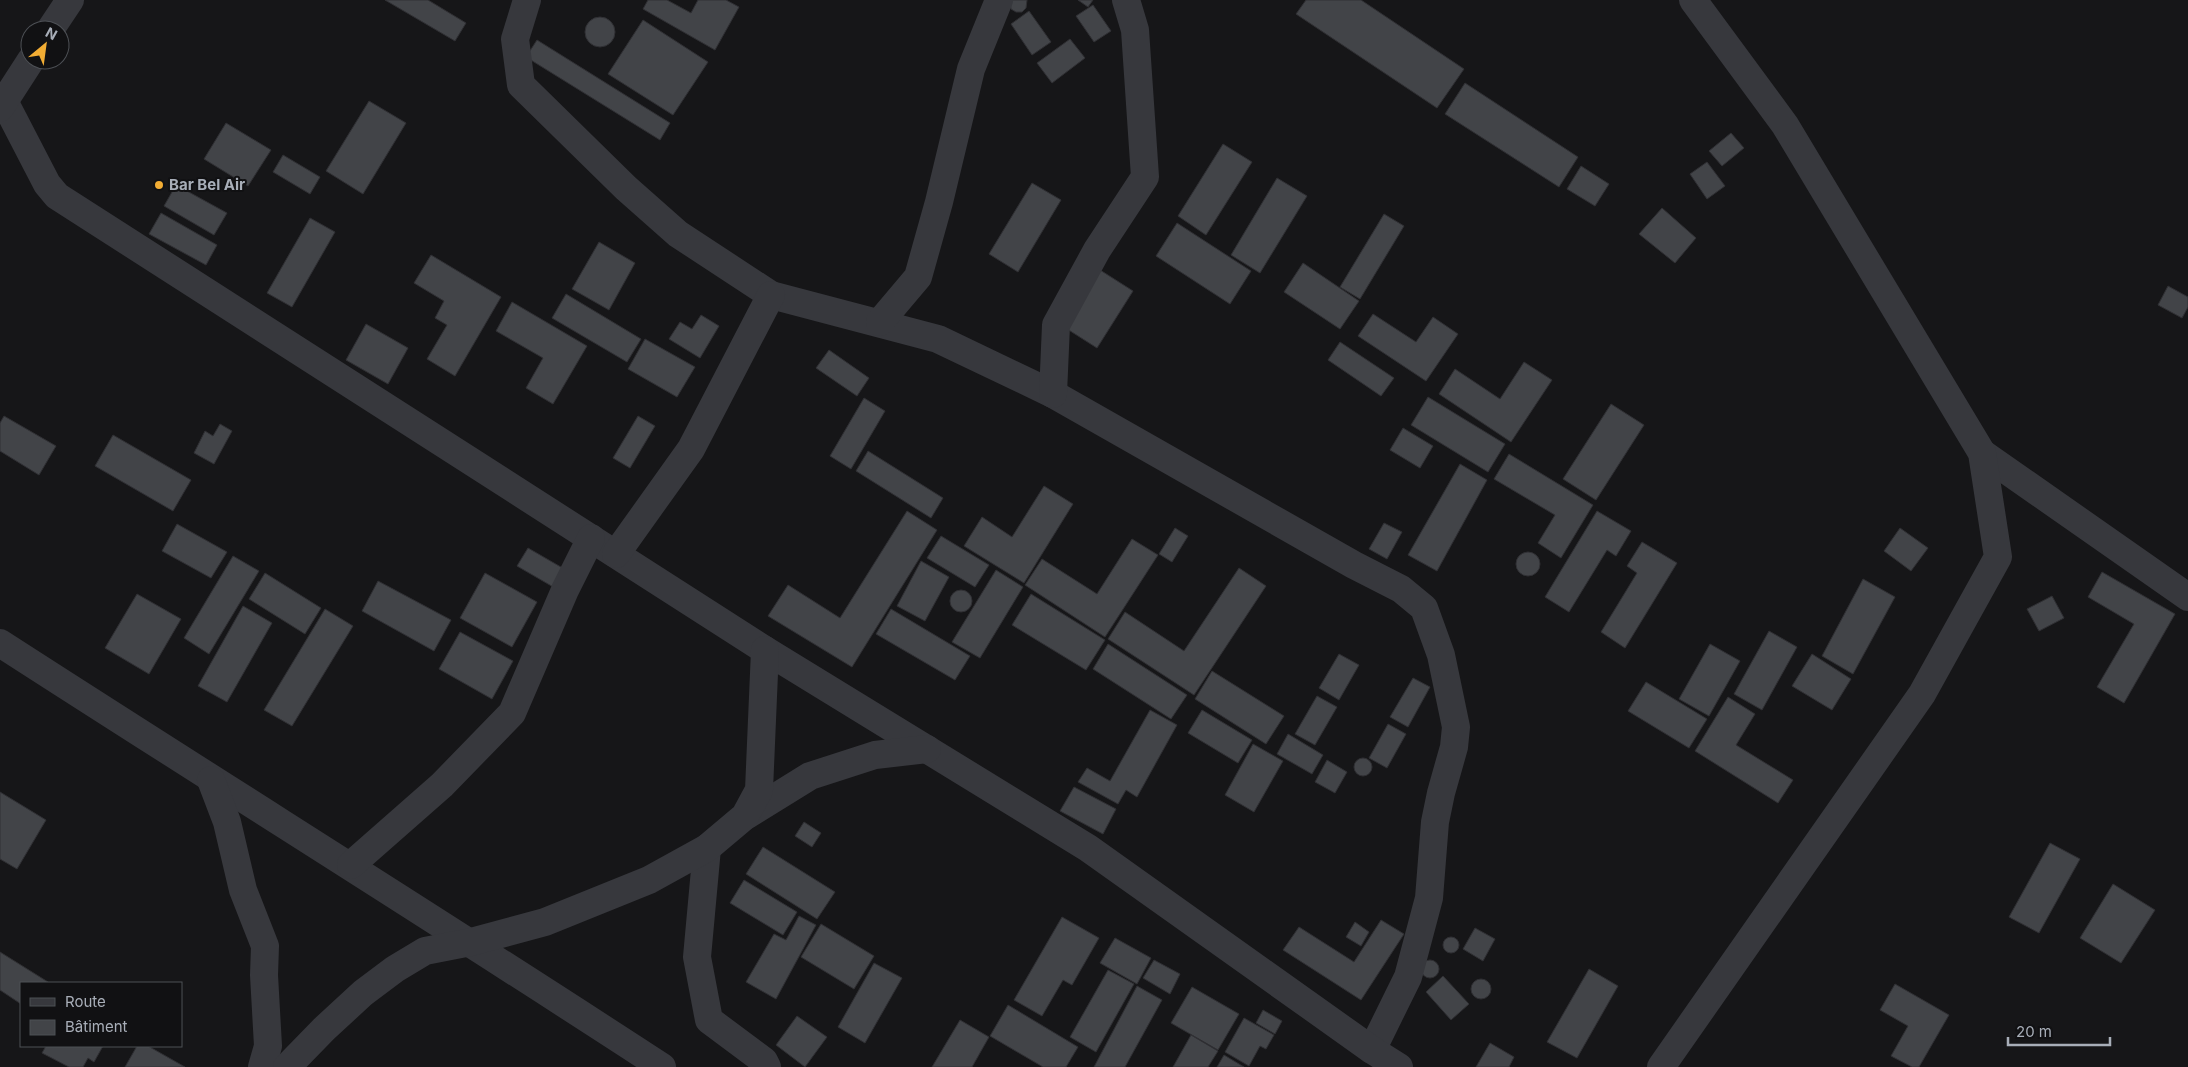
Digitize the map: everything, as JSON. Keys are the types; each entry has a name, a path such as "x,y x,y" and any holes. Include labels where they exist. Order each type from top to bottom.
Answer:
{"street":[{"path":"57,20 70,0"},
{"path":"527,0 515,39 521,85 626,188 678,234 772,295 880,322 938,339 1053,394 1354,565 1402,589 1424,608 1441,655 1456,727 1454,747 1441,793 1436,822 1430,898 1408,977 1372,1050"},
{"path":"880,322 918,277 939,202 971,69 999,0"},
{"path":"1053,394 1056,325 1097,250 1145,177 1136,30 1126,0"},
{"path":"1661,1067 1922,694 1998,557 1982,453 1785,125 1693,0"},
{"path":"25,70 2,105 47,184 57,196 765,650 1088,848 1372,1050 1399,1067"},
{"path":"616,554 691,450 772,295"},
{"path":"1982,453 2188,597"},
{"path":"351,865 442,785 512,713 565,590 591,538"},
{"path":"0,643 211,780 351,865 662,1067"},
{"path":"745,816 759,790 765,650"},
{"path":"287,1067 324,1029 364,993 395,969 425,951 471,942 545,922 649,880 708,848 745,816 810,776 875,755 926,749"},
{"path":"211,780 227,822 242,890 265,946 264,975 268,1046 262,1067"},
{"path":"708,848 697,957 709,1020 764,1061 767,1067"}],"building":[{"path":"385,0 428,0 466,23 455,41"},
{"path":"648,0 667,0 691,13 698,0 726,0 739,7 715,50 643,9"},
{"path":"1010,0 1027,0 1026,8 1022,12 1016,12 1011,9"},
{"path":"1078,0 1093,0 1088,7"},
{"path":"1306,0 1361,0 1464,69 1437,108 1296,14"},
{"path":"1093,5 1111,31 1094,42 1076,16"},
{"path":"1029,11 1051,42 1032,55 1011,24"},
{"path":"600,17 611,21 615,32 611,43 600,47 589,43 585,32 589,21"},
{"path":"643,20 708,62 673,115 608,74"},
{"path":"1070,39 1085,58 1052,83 1037,63"},
{"path":"537,40 670,123 660,140 526,57"},
{"path":"1465,83 1578,157 1559,187 1445,114"},
{"path":"369,101 406,123 363,194 326,171"},
{"path":"226,123 271,150 248,186 204,159"},
{"path":"1731,133 1744,148 1722,166 1709,151"},
{"path":"1223,144 1252,162 1206,235 1178,216"},
{"path":"283,155 320,177 310,194 273,172"},
{"path":"1707,162 1725,186 1707,199 1690,174"},
{"path":"1581,166 1609,184 1595,206 1567,189"},
{"path":"1277,178 1307,196 1260,273 1231,255"},
{"path":"1032,183 1061,200 1018,272 989,254"},
{"path":"176,185 227,213 214,235 164,206"},
{"path":"1662,208 1696,238 1675,263 1639,234"},
{"path":"161,213 217,245 206,265 149,234"},
{"path":"1384,214 1404,226 1360,299 1340,287"},
{"path":"310,218 335,232 292,307 267,293"},
{"path":"1177,223 1251,271 1230,304 1156,256"},
{"path":"599,242 635,263 609,310 572,289"},
{"path":"431,255 501,297 455,376 427,359 447,325 435,318 444,301 414,283"},
{"path":"1303,263 1359,301 1340,329 1284,292"},
{"path":"1100,270 1133,291 1097,348 1064,327"},
{"path":"2168,286 2188,297 2188,307 2182,318 2158,305"},
{"path":"566,294 641,339 627,362 552,318"},
{"path":"512,302 587,346 553,404 526,388 543,358 496,331"},
{"path":"1373,314 1416,342 1433,317 1458,334 1426,381 1358,336"},
{"path":"701,315 719,326 700,358 669,339 680,322 692,329"},
{"path":"366,324 408,348 388,384 346,360"},
{"path":"645,339 695,367 677,397 628,369"},
{"path":"1340,342 1394,378 1381,396 1328,360"},
{"path":"829,350 869,378 857,396 816,368"},
{"path":"1524,362 1552,380 1511,442 1439,394 1455,369 1500,399"},
{"path":"1428,397 1505,444 1488,472 1411,425"},
{"path":"864,398 885,411 851,469 830,456"},
{"path":"1611,404 1644,425 1596,500 1563,479"},
{"path":"4,416 56,446 39,475 0,451 0,423"},
{"path":"638,416 655,426 630,468 613,458"},
{"path":"220,424 232,431 214,464 194,453 205,431 213,436"},
{"path":"1403,428 1433,446 1420,468 1390,450"},
{"path":"113,435 191,480 173,511 95,466"},
{"path":"868,451 943,498 931,518 856,471"},
{"path":"1509,454 1593,505 1561,558 1538,543 1555,515 1494,479"},
{"path":"1460,464 1487,480 1437,571 1408,555"},
{"path":"1044,486 1073,504 1024,583 964,546 982,517 1012,537"},
{"path":"907,511 937,530 852,667 768,616 788,585 840,618"},
{"path":"1597,511 1631,531 1616,556 1607,550 1569,612 1545,597"},
{"path":"1384,523 1402,532 1387,559 1369,549"},
{"path":"177,524 227,552 211,578 162,551"},
{"path":"1175,528 1188,536 1172,562 1159,554"},
{"path":"1900,528 1928,548 1911,571 1884,551"},
{"path":"941,536 989,565 975,587 927,558"},
{"path":"1132,539 1158,555 1105,637 1025,585 1042,559 1097,594"},
{"path":"1642,542 1677,563 1625,648 1601,632 1637,573 1627,566"},
{"path":"528,548 566,570 555,588 517,566"},
{"path":"1528,552 1536,556 1540,564 1536,572 1528,576 1520,572 1516,564 1520,556"},
{"path":"233,556 259,571 209,654 184,638"},
{"path":"921,561 949,577 925,621 897,606"},
{"path":"1239,568 1266,586 1194,695 1108,639 1125,612 1184,651"},
{"path":"996,570 1023,587 980,658 952,642"},
{"path":"2102,572 2175,614 2124,703 2097,687 2134,624 2088,597"},
{"path":"265,573 321,608 305,634 249,599"},
{"path":"485,573 537,602 512,647 460,618"},
{"path":"1863,579 1895,597 1853,674 1822,656"},
{"path":"378,581 451,620 434,651 362,611"},
{"path":"961,590 971,597 972,601 965,611 961,612 951,605 950,601 957,591"},
{"path":"137,594 181,619 149,674 105,648"},
{"path":"1031,594 1105,640 1086,670 1012,625"},
{"path":"2052,596 2064,618 2039,631 2027,609"},
{"path":"243,606 272,623 227,702 198,686"},
{"path":"325,609 353,626 292,726 264,710"},
{"path":"891,609 970,656 955,680 876,634"},
{"path":"1769,631 1797,647 1762,710 1734,694"},
{"path":"460,632 513,661 492,699 439,669"},
{"path":"1108,644 1187,695 1171,719 1093,669"},
{"path":"1710,644 1740,661 1709,716 1679,699"},
{"path":"1339,654 1359,665 1339,700 1319,688"},
{"path":"1812,654 1851,679 1832,710 1792,686"},
{"path":"1212,671 1284,716 1266,744 1195,699"},
{"path":"1413,678 1430,687 1408,727 1390,717"},
{"path":"1646,682 1707,719 1689,748 1628,711"},
{"path":"1317,696 1337,707 1315,745 1295,734"},
{"path":"1728,697 1755,714 1736,745 1793,780 1778,803 1695,751"},
{"path":"1150,710 1177,725 1137,797 1126,790 1118,804 1078,782 1087,768 1110,781"},
{"path":"1202,710 1252,740 1238,763 1188,733"},
{"path":"1388,724 1406,734 1387,768 1369,758"},
{"path":"1288,734 1323,755 1312,774 1277,754"},
{"path":"1253,744 1283,761 1254,812 1225,795"},
{"path":"1359,758 1367,758 1372,763 1370,774 1359,776 1354,771 1354,763"},
{"path":"1327,760 1347,772 1335,793 1315,782"},
{"path":"1074,787 1116,809 1103,834 1060,811"},
{"path":"0,792 46,820 17,869 0,859"},
{"path":"804,822 821,833 812,847 795,836"},
{"path":"2050,843 2080,859 2039,933 2009,917"},
{"path":"763,847 835,892 817,919 746,874"},
{"path":"744,880 797,912 783,935 730,903"},
{"path":"2113,884 2155,910 2121,963 2080,938"},
{"path":"799,916 816,925 776,999 746,982 774,934 786,940"},
{"path":"1062,917 1099,938 1072,985 1063,980 1042,1016 1014,1000"},
{"path":"1381,920 1404,934 1361,1000 1283,950 1299,927 1354,962"},
{"path":"1355,922 1369,932 1361,946 1346,937"},
{"path":"821,924 874,956 854,989 801,957"},
{"path":"1475,928 1495,939 1483,961 1463,949"},
{"path":"1448,937 1454,937 1459,942 1457,951 1448,953 1443,948 1443,942"},
{"path":"1115,938 1151,958 1137,984 1100,963"},
{"path":"0,952 48,982 20,982 20,1003 0,990"},
{"path":"1154,960 1180,974 1170,994 1143,978"},
{"path":"1430,960 1436,963 1439,969 1436,975 1430,978 1424,975 1421,969 1424,963"},
{"path":"874,963 902,978 865,1043 838,1027"},
{"path":"1589,969 1618,986 1577,1058 1547,1042"},
{"path":"1108,970 1134,984 1096,1052 1070,1037"},
{"path":"1443,976 1469,1004 1451,1020 1426,992"},
{"path":"1481,979 1488,982 1491,989 1488,996 1481,999 1474,996 1471,989 1474,982"},
{"path":"1895,984 1949,1015 1919,1067 1912,1067 1891,1056 1908,1026 1880,1010"},
{"path":"1137,986 1162,1000 1125,1067 1094,1067"},
{"path":"1192,987 1239,1014 1218,1050 1171,1023"},
{"path":"1008,1005 1078,1047 1066,1067 1043,1067 990,1036"},
{"path":"1263,1010 1282,1021 1275,1034 1256,1023"},
{"path":"797,1016 827,1037 805,1067 776,1045"},
{"path":"1244,1018 1274,1035 1266,1049 1260,1046 1249,1066 1225,1052"},
{"path":"960,1020 989,1037 972,1067 932,1067"},
{"path":"1191,1035 1218,1051 1208,1067 1173,1067"},
{"path":"1490,1043 1514,1057 1509,1067 1476,1067"},
{"path":"45,1047 102,1047 94,1062 88,1058 83,1067 69,1067 42,1053"},
{"path":"136,1047 150,1047 185,1067 125,1067"},
{"path":"1224,1055 1244,1067 1217,1067"}],"place":[{"name":"Bar Bel Air","path":"159,185"}]}
